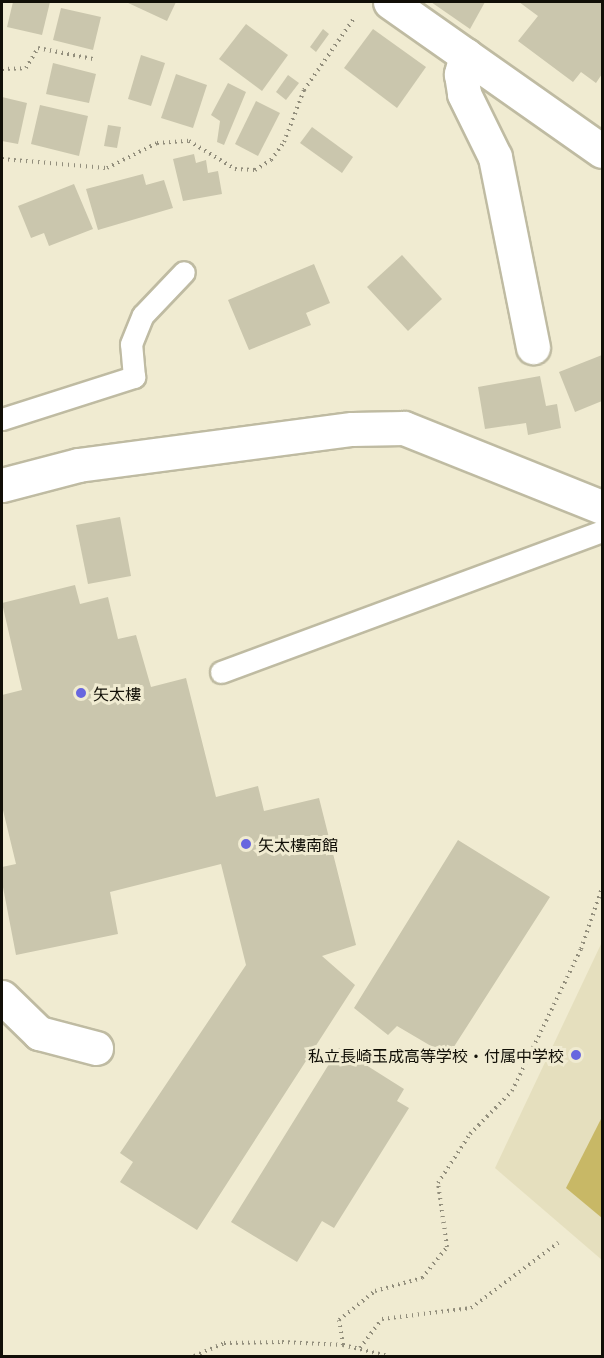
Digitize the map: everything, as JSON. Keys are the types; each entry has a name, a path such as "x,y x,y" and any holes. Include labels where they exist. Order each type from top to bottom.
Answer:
{"street":[{"path":"390,2 603,151"},
{"path":"466,55 461,74 464,94 495,157 533,347"},
{"path":"2,485 78,465 352,429 404,428 603,507"},
{"path":"2,997 39,1034 96,1048"}],"lane":[{"path":"2,419 134,377 131,344 143,315 183,272"},
{"path":"221,672 603,531"}],"path":[{"path":"2,159 107,168 157,143 189,141 235,169 255,170 271,159 284,142 304,90 359,11"},
{"path":"2,69 26,68 38,48 93,59"},
{"path":"342,1345 339,1320 375,1291 422,1278 447,1247 438,1183 470,1134 512,1091 581,949 603,888"},
{"path":"360,1348 382,1319 471,1308 558,1243"},
{"path":"194,1356 224,1343 342,1345 387,1356"}],"shaded area":[{"name":"私立長崎玉成高等学校・付属中学校","path":"602,942 602,1260 495,1168"},
{"path":"602,1117 602,1218 566,1188"}],"building":[{"path":"13,2 50,2 42,35 7,27"},
{"path":"126,2 176,2 167,21"},
{"path":"431,2 485,2 470,29"},
{"path":"519,2 602,2 602,74 596,83 581,72 573,82 518,41 538,16"},
{"path":"61,8 101,17 93,50 53,40"},
{"path":"246,24 288,55 262,91 219,59"},
{"path":"323,29 329,34 316,52 310,47"},
{"path":"373,29 426,67 397,108 344,68"},
{"path":"141,55 165,63 151,106 128,99"},
{"path":"53,63 96,74 89,103 46,94"},
{"path":"176,74 207,85 193,128 161,118"},
{"path":"288,75 299,83 286,100 276,92"},
{"path":"228,83 246,92 224,145 217,142 220,121 211,115"},
{"path":"2,97 27,103 18,144 2,141"},
{"path":"256,101 280,113 258,156 235,144"},
{"path":"40,105 88,116 79,156 31,144"},
{"path":"108,125 121,127 117,148 104,146"},
{"path":"312,127 353,157 342,173 300,143"},
{"path":"194,154 196,163 206,160 208,173 218,171 222,194 183,201 173,159"},
{"path":"143,174 146,185 164,180 173,208 98,230 86,189"},
{"path":"74,184 93,229 49,246 44,233 31,238 18,206"},
{"path":"402,255 442,299 408,331 367,287"},
{"path":"314,264 330,303 306,313 311,325 249,350 228,300"},
{"path":"602,355 602,401 575,412 559,372"},
{"path":"540,376 546,406 557,404 561,428 528,435 526,423 485,429 478,387"},
{"path":"120,517 131,576 88,584 76,525"},
{"path":"75,585 80,604 108,597 118,639 136,635 151,687 186,678 216,797 258,786 264,811 319,798 356,945 322,956 355,985 197,1230 120,1182 133,1162 120,1153 246,965 221,864 110,892 118,934 16,955 2,882 2,867 16,864 2,806 2,695 22,690 2,603"},
{"path":"458,840 550,897 448,1056 397,1026 388,1035 354,1008"},
{"path":"339,1048 404,1089 397,1101 409,1108 334,1228 322,1221 297,1262 231,1222"}],"place":[{"name":"矢太樓","path":"81,693"},
{"name":"矢太樓南館","path":"246,844"},
{"name":"私立長崎玉成高等学校・付属中学校","path":"576,1055"}]}
